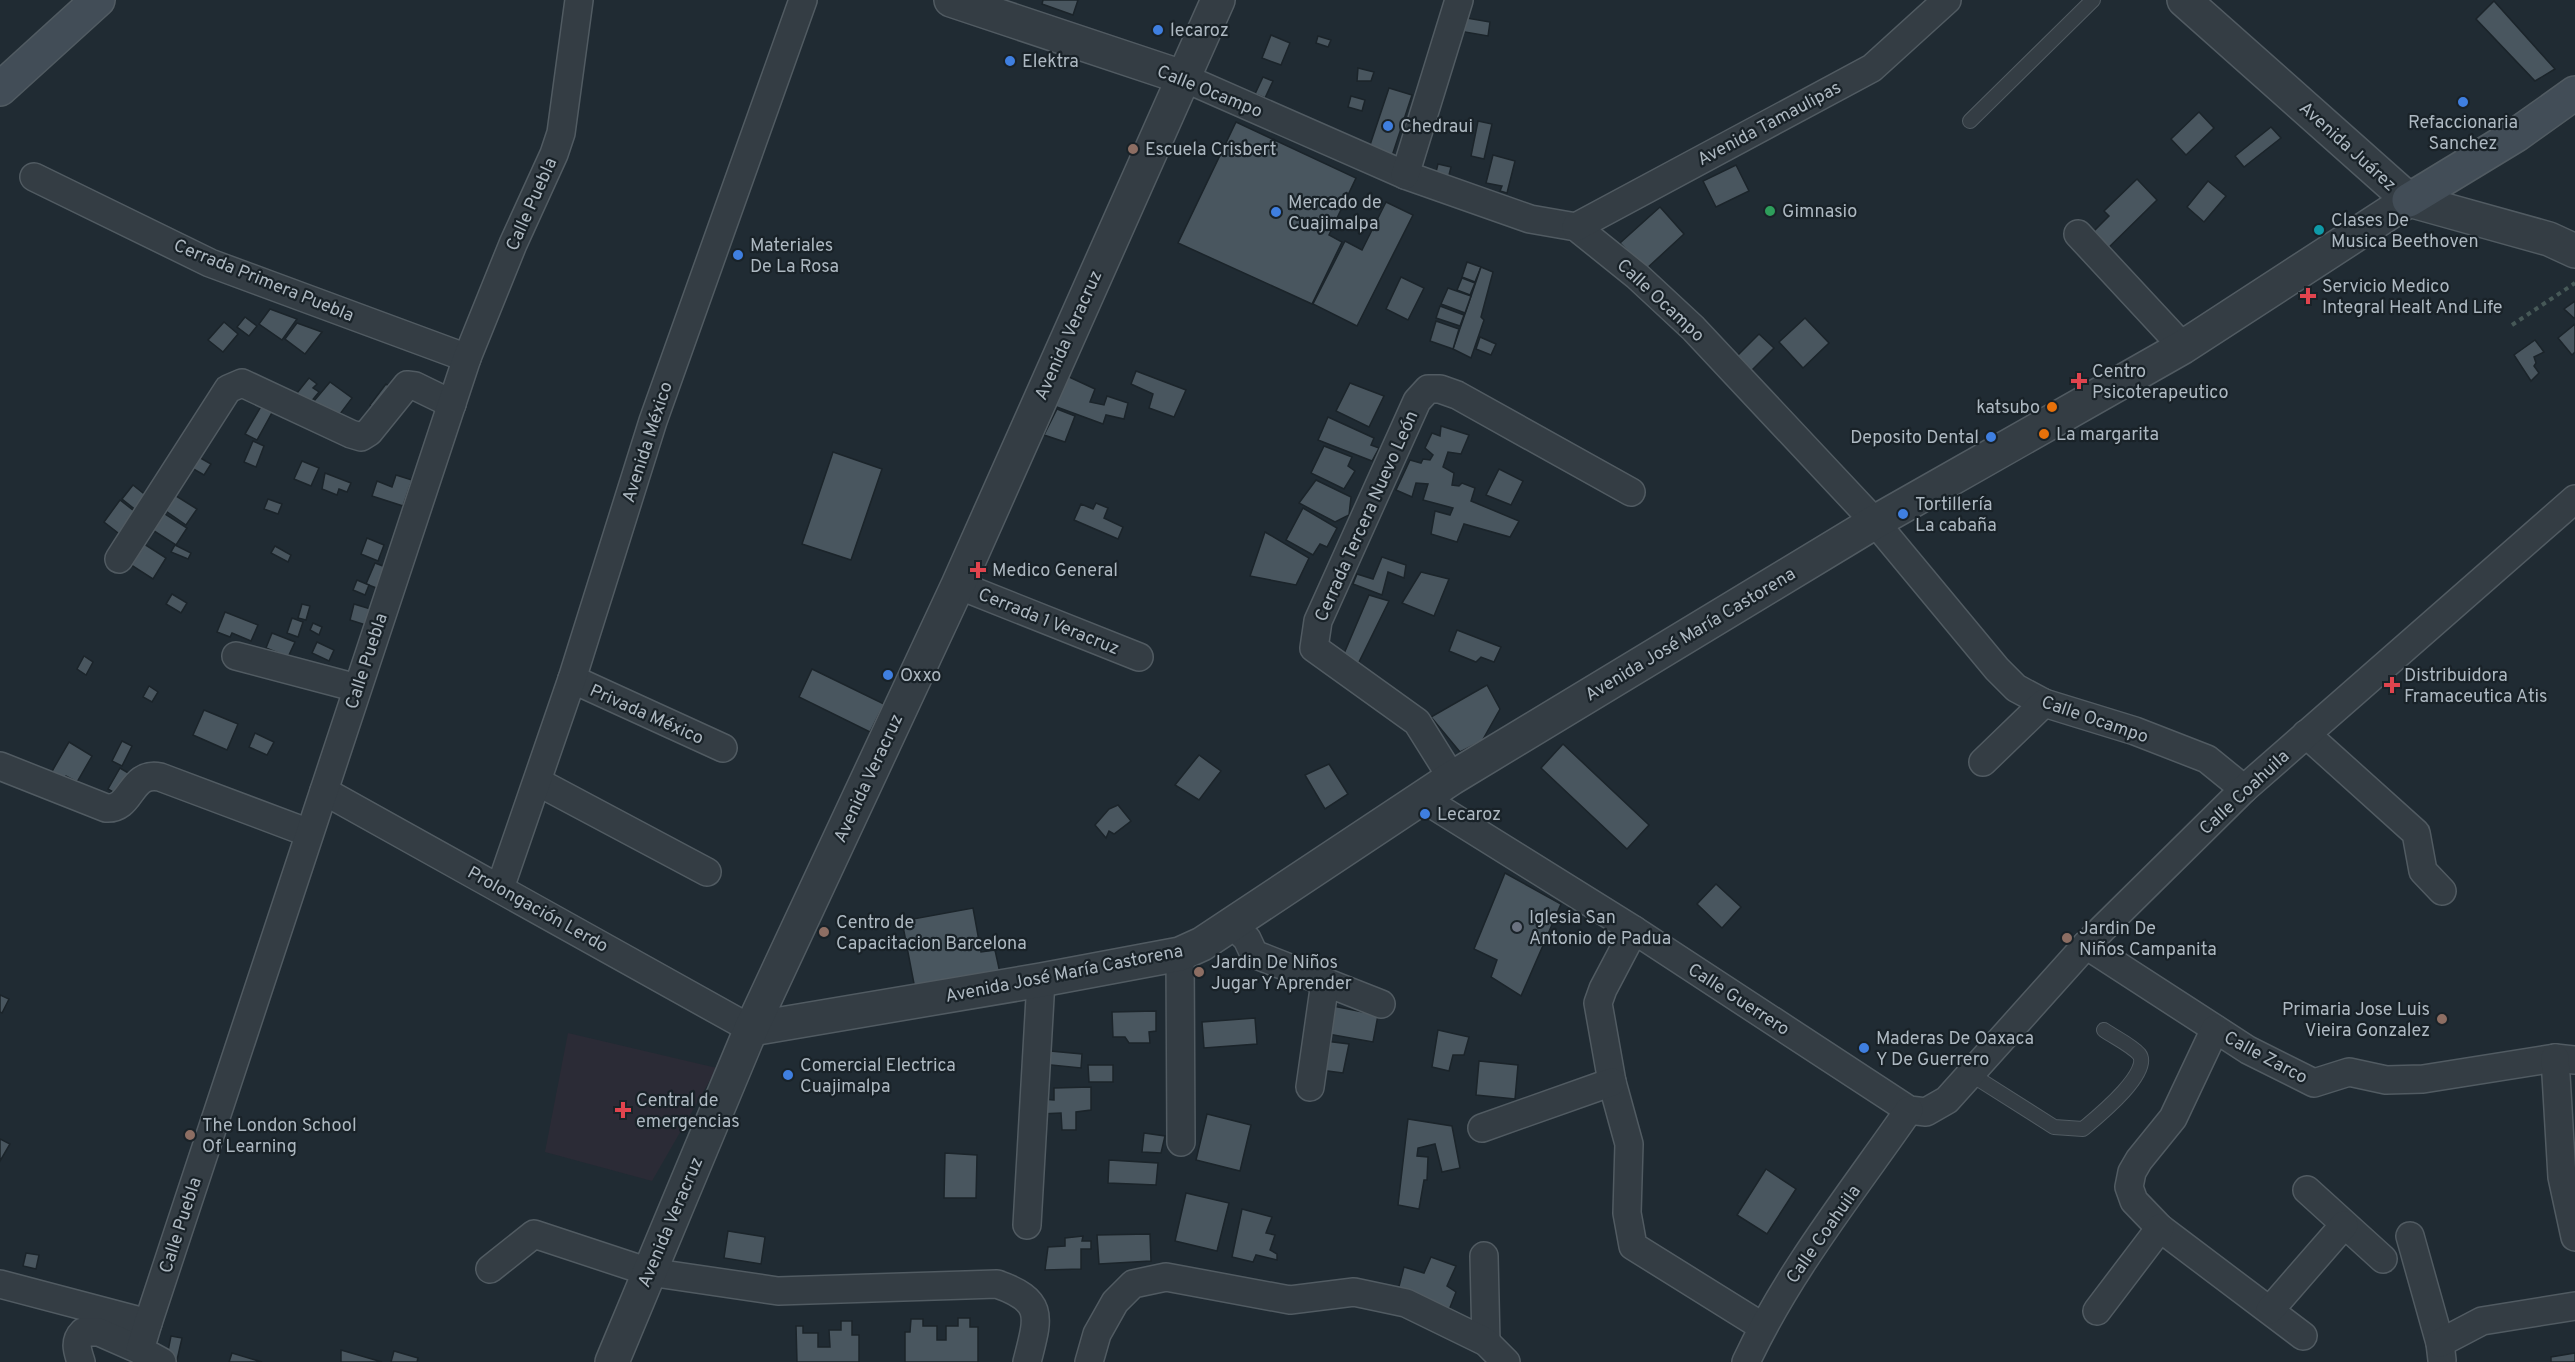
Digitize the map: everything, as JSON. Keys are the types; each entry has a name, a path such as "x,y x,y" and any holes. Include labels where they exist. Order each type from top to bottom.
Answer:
{"main road":[{"path":"0,89 89,3"},
{"name":"Avenida José María Castorena","path":"2409,200 2516,135 2575,93"}],"street":[{"name":"Calle Puebla","path":"151,1356 148,1323 467,358 561,133 579,0"},
{"name":"Avenida México","path":"500,888 572,680 653,421 803,0"},
{"name":"Calle Ocampo","path":"951,0 1182,77 1405,175 1530,219 1576,227 1637,276 1693,328 1875,522 1996,669 2016,688 2044,703 2135,731 2207,759 2244,789"},
{"name":"Avenida Veracruz","path":"612,1362 751,1029 958,585 1218,0"},
{"path":"1405,175 1459,0"},
{"name":"Avenida Tamaulipas","path":"1576,227 1872,68 1947,0"},
{"name":"Avenida Juárez","path":"2184,0 2409,200 2549,238 2575,251"},
{"name":"Cerrada Primera Puebla","path":"34,177 210,262 467,358"},
{"name":"Avenida José María Castorena","path":"751,1029 1180,954 1202,944 1452,778 1875,522 2183,347 2409,200"},
{"path":"2078,234 2183,347"},
{"path":"119,560 228,388 242,383 248,385 351,434 361,436 369,432 407,386 415,386 452,404"},
{"name":"Cerrada Tercera Nuevo León","path":"1452,778 1417,722 1314,648 1318,621 1417,402 1428,389 1440,389 1457,395 1631,492"},
{"name":"Calle Coahuila","path":"1746,1362 1788,1284 1909,1110 1926,1112 1936,1107 1972,1075 2086,945 2244,789 2575,499"},
{"name":"Cerrada 1 Veracruz","path":"958,585 1139,657"},
{"path":"236,656 357,688"},
{"name":"Privada México","path":"572,680 723,748"},
{"path":"1983,762 2044,703"},
{"path":"2306,734 2416,833 2423,871 2442,891"},
{"path":"0,766 106,808 113,808 122,803 141,779 150,775 160,777 309,833"},
{"path":"538,782 707,872"},
{"name":"Prolongación Lerdo","path":"324,791 751,1029"},
{"name":"Calle Guerrero","path":"1422,798 1634,930 1909,1110"},
{"path":"1232,924 1247,939 1254,954 1381,1004"},
{"path":"1634,930 1598,1003 1612,1082 1629,1144 1627,1213 1633,1246 1763,1327"},
{"name":"Calle Zarco","path":"2086,945 2248,1050 2314,1083 2349,1072 2386,1080 2423,1079 2565,1059"},
{"path":"1180,954 1181,1142"},
{"path":"1027,1225 1041,980"},
{"path":"1310,1087 1325,982"},
{"path":"2215,1029 2173,1118 2139,1160 2132,1173 2129,1187 2133,1201 2160,1228 2303,1336"},
{"path":"2565,1059 2562,1177 2575,1237"},
{"path":"1482,1128 1612,1082"},
{"path":"2307,1190 2382,1259"},
{"path":"2270,1310 2344,1225"},
{"path":"2097,1311 2160,1228"},
{"path":"490,1269 534,1234 649,1272 778,1290 997,1284 1020,1292 1032,1304 1036,1325 1027,1362"},
{"path":"2410,1236 2441,1353 2482,1321 2575,1306"},
{"path":"1484,1256 1486,1342"},
{"path":"1089,1362 1097,1334 1115,1302 1133,1284 1167,1277 1290,1300 1354,1292 1406,1303 1486,1342 1506,1362"},
{"path":"0,1284 148,1323"},
{"path":"81,1362 76,1346 78,1337 83,1332 99,1332 151,1356"}],"lane":[{"path":"1970,121 2093,0"},
{"path":"1972,1075 2054,1127 2083,1130 2139,1073 2142,1063 2139,1054 2104,1030"}],"path":[{"path":"2511,325 2575,283"}],"shaded area":[{"name":"Central de emergencias","path":"568,1033 717,1068 652,1181 545,1152"}],"building":[{"path":"1043,0 1078,0 1073,15 1042,4"},
{"path":"2494,1 2555,69 2535,81 2476,19"},
{"path":"1461,17 1490,22 1488,36 1459,31"},
{"path":"1271,35 1290,43 1281,65 1262,58"},
{"path":"1318,36 1331,40 1328,47 1316,43"},
{"path":"1358,68 1374,72 1371,81 1357,81"},
{"path":"1263,77 1273,81 1265,98 1255,94"},
{"path":"1389,88 1412,95 1392,156 1369,148"},
{"path":"1351,96 1365,100 1362,111 1348,107"},
{"path":"2199,112 2214,128 2186,155 2171,139"},
{"path":"1478,121 1492,124 1484,159 1471,156"},
{"path":"1236,122 1356,178 1329,235 1342,242 1312,304 1178,243"},
{"path":"2271,127 2281,138 2244,167 2235,156"},
{"path":"1493,155 1515,161 1507,193 1500,191 1502,186 1486,183"},
{"path":"1438,164 1451,167 1448,179 1436,172"},
{"path":"1736,165 1749,191 1716,207 1703,181"},
{"path":"2137,179 2157,200 2103,253 2087,238 2109,216 2104,211"},
{"path":"2208,181 2226,196 2204,222 2187,207"},
{"path":"1386,202 1413,215 1357,326 1313,304 1345,241 1362,250"},
{"path":"1660,207 1684,234 1645,270 1620,243"},
{"path":"1467,262 1481,267 1475,282 1462,277"},
{"path":"1481,267 1493,272 1481,317 1484,320 1471,358 1453,349"},
{"path":"1401,277 1424,288 1408,320 1386,309"},
{"path":"1462,278 1475,283 1470,295 1457,290"},
{"path":"1448,288 1471,296 1465,313 1441,304"},
{"path":"2575,301 2575,319 2564,309"},
{"path":"1440,306 1464,315 1460,326 1436,318"},
{"path":"270,309 297,319 282,340 259,324"},
{"path":"245,317 257,326 249,336 237,327"},
{"path":"1805,318 1829,343 1803,368 1779,342"},
{"path":"1436,321 1459,329 1453,349 1430,341"},
{"path":"224,322 238,334 223,352 208,340"},
{"path":"297,323 322,332 305,354 285,339"},
{"path":"2575,324 2575,352 2572,355 2558,338"},
{"path":"1759,334 1774,348 1749,373 1735,358"},
{"path":"1480,337 1496,344 1491,355 1476,349"},
{"path":"2535,340 2544,352 2534,357 2536,363 2534,366 2539,373 2531,381 2514,355"},
{"path":"1136,371 1186,390 1174,417 1149,408 1153,394 1131,384"},
{"path":"1067,376 1095,389 1090,402 1104,405 1107,396 1128,403 1124,419 1106,415 1103,424 1054,406"},
{"path":"309,378 317,384 313,388 319,392 310,403 297,393"},
{"path":"330,382 352,398 337,418 314,401"},
{"path":"1350,383 1384,396 1369,427 1336,411"},
{"path":"386,384 395,392 379,412 370,405"},
{"path":"263,403 274,409 257,440 245,434"},
{"path":"1057,409 1075,416 1065,442 1044,435"},
{"path":"1328,417 1374,438 1371,445 1379,448 1372,461 1318,440"},
{"path":"1441,426 1469,435 1461,454 1448,452 1443,467 1454,473 1452,485 1459,486 1462,483 1475,488 1471,501 1519,521 1510,537 1464,524 1457,542 1431,534 1435,511 1450,515 1453,508 1423,500 1428,484 1416,483 1412,497 1396,490 1410,460 1421,463 1423,459 1430,460 1433,455 1425,448 1432,433 1440,436"},
{"path":"253,441 264,446 256,467 244,462"},
{"path":"1324,446 1352,457 1348,466 1355,471 1344,489 1311,473"},
{"path":"833,452 882,469 851,560 802,544"},
{"path":"197,456 211,464 204,475 190,467"},
{"path":"302,461 319,468 311,486 294,479"},
{"path":"1499,469 1523,481 1511,505 1486,495"},
{"path":"325,473 351,483 347,492 339,489 337,495 322,489"},
{"path":"396,475 412,480 403,506 372,496 377,481 392,487"},
{"path":"1316,480 1351,497 1349,515 1335,522 1299,503"},
{"path":"133,485 148,497 137,511 122,499"},
{"path":"173,494 197,509 186,525 163,509"},
{"path":"268,499 282,504 278,514 264,509"},
{"path":"120,500 138,514 122,536 104,522"},
{"path":"1096,503 1108,508 1104,518 1123,527 1118,539 1074,520 1081,504 1093,509"},
{"path":"1303,508 1337,528 1327,547 1320,544 1313,555 1286,540"},
{"path":"162,512 187,528 176,545 151,529"},
{"path":"1265,532 1309,558 1296,585 1250,576"},
{"path":"367,538 384,545 378,561 361,554"},
{"path":"141,542 166,558 153,579 128,563"},
{"path":"175,545 191,553 188,559 171,552"},
{"path":"275,546 291,555 288,562 271,553"},
{"path":"1382,557 1406,565 1404,578 1388,572 1382,595 1353,584 1357,574 1373,579"},
{"path":"375,563 388,568 379,589 366,584"},
{"path":"1421,572 1449,579 1434,616 1402,603"},
{"path":"357,580 369,585 365,595 353,590"},
{"path":"172,594 187,603 181,613 166,604"},
{"path":"1369,595 1389,601 1356,668 1340,663"},
{"path":"302,604 310,606 306,620 298,618"},
{"path":"354,604 374,610 369,626 350,620"},
{"path":"225,612 258,625 251,641 232,633 230,637 217,632"},
{"path":"292,618 303,622 298,637 287,633"},
{"path":"313,623 322,627 319,635 310,630"},
{"path":"1457,630 1501,647 1494,662 1481,657 1476,662 1449,651"},
{"path":"272,633 295,642 288,657 266,648"},
{"path":"317,642 334,650 329,661 312,653"},
{"path":"84,656 93,662 86,675 77,669"},
{"path":"812,669 884,704 870,732 799,697"},
{"path":"1487,685 1500,709 1482,741 1460,752 1431,717"},
{"path":"149,686 158,692 152,702 143,697"},
{"path":"204,710 238,724 227,750 193,735"},
{"path":"255,733 274,742 267,755 249,747"},
{"path":"122,741 132,746 122,766 112,761"},
{"path":"69,742 92,756 77,782 66,776 64,781 51,773"},
{"path":"1563,744 1649,825 1627,849 1541,768"},
{"path":"1199,755 1221,771 1199,800 1175,785"},
{"path":"1329,764 1348,794 1325,809 1305,775"},
{"path":"120,768 135,777 123,798 108,789"},
{"path":"1118,805 1131,821 1114,834 1109,831 1106,838 1095,825 1109,809"},
{"name":"Iglesia San Antonio de Padua","path":"1505,873 1561,904 1521,996 1491,977 1497,960 1474,949"},
{"path":"1716,884 1741,907 1722,928 1697,904"},
{"path":"973,908 981,952 995,950 1000,973 915,989 902,921"},
{"path":"0,995 9,999 2,1013 0,1012"},
{"path":"1333,1006 1378,1015 1373,1042 1328,1034"},
{"path":"1156,1011 1156,1031 1149,1032 1150,1043 1129,1043 1125,1037 1113,1037 1112,1012"},
{"path":"1255,1018 1257,1044 1204,1048 1202,1022"},
{"path":"1438,1030 1469,1037 1464,1055 1453,1055 1449,1071 1432,1067"},
{"path":"1325,1041 1349,1044 1343,1073 1320,1070"},
{"path":"1050,1051 1082,1054 1081,1068 1041,1064"},
{"path":"1479,1061 1518,1065 1515,1099 1476,1095"},
{"path":"1088,1065 1113,1065 1113,1082 1089,1082"},
{"path":"1091,1087 1091,1110 1076,1112 1076,1130 1062,1130 1061,1113 1039,1114 1041,1099 1054,1100 1054,1088"},
{"path":"1207,1114 1251,1125 1240,1171 1196,1160"},
{"path":"1408,1119 1452,1126 1460,1168 1442,1172 1435,1144 1418,1148 1417,1156 1428,1157 1427,1180 1424,1180 1419,1209 1398,1205"},
{"path":"1144,1133 1165,1136 1161,1153 1142,1152"},
{"path":"0,1139 10,1144 0,1161"},
{"path":"945,1153 977,1155 976,1198 944,1198"},
{"path":"1109,1160 1158,1163 1156,1185 1108,1183"},
{"path":"1766,1169 1796,1189 1767,1234 1737,1215"},
{"path":"1186,1193 1229,1203 1217,1251 1175,1241"},
{"path":"1242,1209 1272,1217 1266,1233 1275,1235 1270,1250 1277,1254 1277,1260 1256,1255 1253,1262 1232,1257"},
{"path":"728,1231 765,1237 761,1264 724,1258"},
{"path":"1150,1234 1151,1261 1099,1264 1097,1235"},
{"path":"1083,1236 1082,1241 1091,1241 1091,1249 1081,1249 1081,1269 1045,1270 1048,1247 1065,1246 1065,1238"},
{"path":"26,1253 39,1255 36,1269 23,1266"},
{"path":"1431,1257 1456,1266 1447,1286 1456,1292 1447,1315 1397,1294 1404,1267 1424,1273"},
{"path":"958,1318 970,1318 970,1327 978,1327 978,1362 905,1362 905,1332 910,1332 911,1319 923,1319 923,1326 937,1326 937,1340 946,1340 946,1326 958,1326"},
{"path":"841,1321 852,1321 852,1335 859,1335 859,1362 797,1362 796,1326 803,1326 803,1333 818,1333 818,1347 830,1347 829,1330 841,1330"},
{"path":"171,1336 182,1338 177,1360 166,1361"},
{"path":"341,1350 382,1362 341,1362"},
{"path":"394,1351 418,1358 417,1362 391,1362"},
{"path":"232,1353 262,1362 229,1362"},
{"path":"2575,1353 2575,1362 2551,1362 2551,1357"}],"place":[{"name":"lecaroz","path":"1158,30"},
{"name":"Elektra","path":"1010,61"},
{"name":"Refaccionaria Sanchez","path":"2463,102"},
{"name":"Chedraui","path":"1388,126"},
{"name":"Escuela Crisbert","path":"1133,149"},
{"name":"Gimnasio","path":"1770,211"},
{"name":"Mercado de Cuajimalpa","path":"1276,212"},
{"name":"Clases De Musica Beethoven","path":"2319,230"},
{"name":"Materiales De La Rosa","path":"738,255"},
{"name":"Servicio Medico Integral Healt And Life","path":"2308,296"},
{"name":"Centro Psicoterapeutico","path":"2079,381"},
{"name":"katsubo","path":"2052,407"},
{"name":"La margarita","path":"2044,434"},
{"name":"Deposito Dental","path":"1991,437"},
{"name":"Tortillería La cabaña","path":"1903,514"},
{"name":"Medico General","path":"978,570"},
{"name":"Oxxo","path":"888,675"},
{"name":"Distribuidora Framaceutica Atis","path":"2392,685"},
{"name":"Lecaroz","path":"1425,814"},
{"name":"Iglesia San Antonio de Padua","path":"1517,927"},
{"name":"Centro de Capacitacion Barcelona","path":"824,932"},
{"name":"Jardin De Niños Campanita","path":"2067,938"},
{"name":"Jardin De Niños Jugar Y Aprender","path":"1199,972"},
{"name":"Primaria Jose Luis Vieira Gonzalez","path":"2442,1019"},
{"name":"Maderas De Oaxaca Y De Guerrero","path":"1864,1048"},
{"name":"Comercial Electrica Cuajimalpa","path":"788,1075"},
{"name":"Central de emergencias","path":"623,1110"},
{"name":"The London School Of Learning","path":"190,1135"}]}
